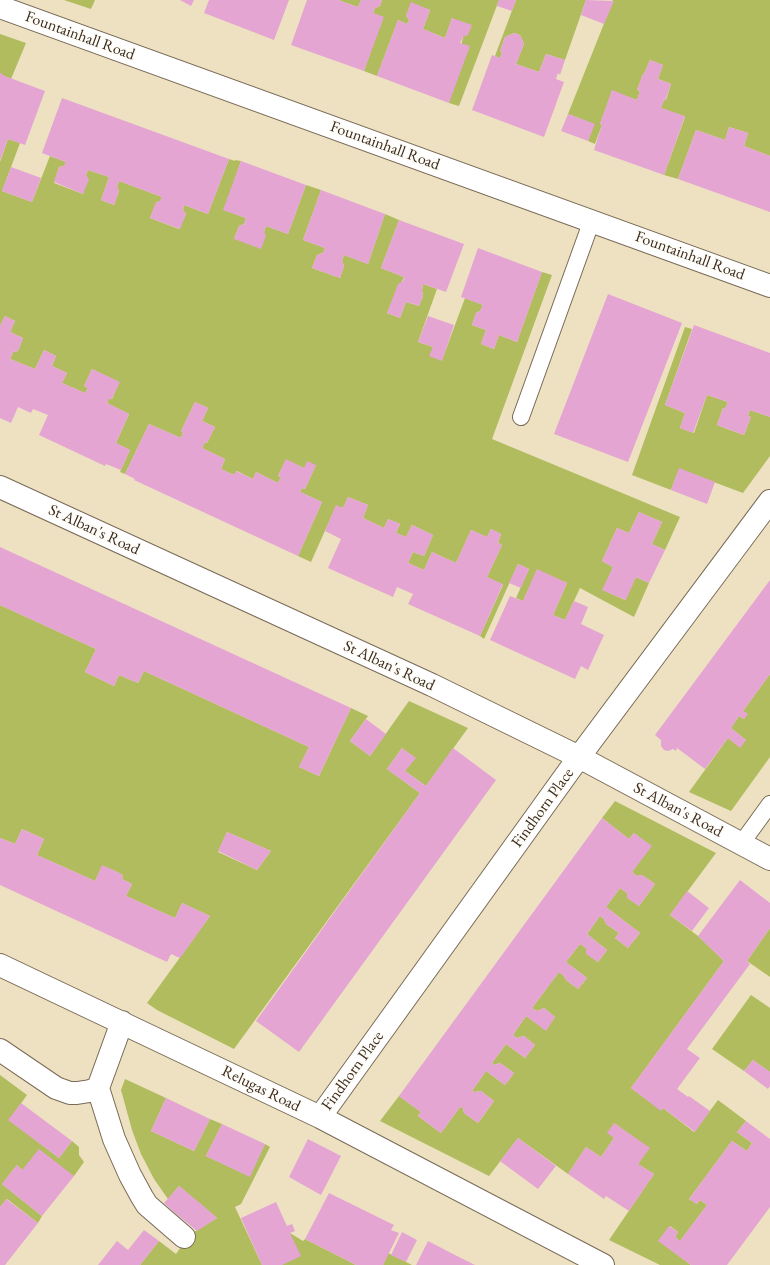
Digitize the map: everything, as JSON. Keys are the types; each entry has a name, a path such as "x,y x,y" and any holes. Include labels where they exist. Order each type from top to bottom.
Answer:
{"street":[{"name":"Fountainhall Road","path":"0,7 592,220 770,286"},
{"name":"St Alban's Road","path":"0,487 432,685 580,758 770,859"},
{"name":"Findhorn Place","path":"320,1117 580,758 770,501"},
{"name":"Relugas Road","path":"0,965 320,1117 603,1265"},
{"path":"122,1022 98,1088 114,1139 130,1175 142,1197 148,1205 184,1237"},
{"path":"0,1050 52,1086 62,1091 77,1093 98,1088"}],"lane":[{"path":"521,417 592,220"},
{"path":"741,844 770,804"}],"green space":[{"path":"64,0 95,0 91,9"},
{"path":"338,0 361,0 358,7"},
{"path":"382,0 499,0 459,106 449,103 463,37 452,18 445,38 423,29 430,10 411,3 406,16 409,20 407,24 398,20 377,76 364,71 383,17 373,13 375,8 380,6"},
{"path":"516,0 586,0 565,60 546,54 539,72 516,64 524,44 520,35 514,33 505,37 500,51 502,52 500,58 495,56"},
{"path":"612,0 770,0 770,156 744,146 748,133 729,127 725,140 696,130 678,179 664,175 685,117 661,108 664,100 666,100 671,84 658,79 663,65 650,60 637,90 640,91 637,100 612,91 600,124 602,125 595,144 588,141 594,124 568,114 613,1"},
{"path":"0,34 26,43 11,79 0,73"},
{"path":"8,139 20,143 2,191 32,202 50,156 66,162 64,166 59,167 54,183 83,194 88,170 109,177 101,200 114,205 119,191 117,187 119,181 162,197 160,201 156,203 150,218 179,229 186,214 183,210 184,205 208,214 229,159 241,161 224,210 246,218 244,224 239,226 234,239 264,232 266,226 288,234 306,185 321,190 303,240 325,248 323,253 317,255 312,268 340,278 344,266 342,261 344,255 368,264 385,214 399,220 381,268 404,277 387,313 400,318 406,302 419,306 423,296 423,284 437,289 418,342 433,347 430,356 442,360 465,298 483,305 480,311 476,313 472,325 486,330 481,344 494,349 499,335 517,342 542,272 552,275 492,439 680,517 665,550 652,544 662,522 639,512 629,533 617,528 602,561 613,567 603,590 625,600 636,577 649,583 634,617 580,588 565,620 553,615 567,583 537,570 523,601 516,598 529,569 518,564 484,639 480,636 503,585 487,577 502,545 498,543 501,534 491,529 487,537 471,530 456,563 432,552 424,570 408,563 413,552 424,556 433,535 412,525 406,537 396,533 400,524 388,519 384,528 363,518 368,505 348,497 343,508 336,506 311,562 298,556 322,502 300,492 302,488 305,489 316,465 304,468 286,460 278,476 281,477 278,483 256,472 253,479 237,471 234,475 221,469 225,459 202,448 205,442 207,443 215,427 202,421 208,408 195,402 181,431 183,432 181,438 149,424 125,474 120,472 130,450 116,443 129,414 107,403 109,398 112,399 119,382 92,369 84,386 88,388 85,393 62,383 67,373 52,366 56,356 44,350 35,369 10,359 13,352 18,351 23,338 10,332 15,321 5,316 0,326 0,162"},
{"path":"685,327 692,329 665,405 685,413 680,428 694,433 707,395 728,402 725,409 723,408 717,425 744,435 751,417 748,416 750,410 770,417 770,456 743,493 679,469 671,490 632,475"},
{"path":"0,605 96,649 85,672 114,686 119,675 138,683 144,671 309,747 299,767 319,776 351,708 368,716 350,741 370,756 409,701 468,728 426,786 405,771 415,758 402,748 387,769 420,793 234,1049 157,1010 147,1003 210,916 182,903 175,918 126,896 132,884 122,879 123,875 113,870 102,866 95,881 37,855 44,839 22,829 15,844 0,838","holes":["227,832 271,851 257,870 218,852"]},
{"path":"770,674 770,757 731,811 689,792 728,738 740,747 746,740 731,728 739,716 744,719 747,714 743,711"},
{"path":"615,801 716,853 670,915 698,936 724,961 631,1088 661,1110 663,1108 694,1132 718,1100 746,1121 737,1132 752,1143 747,1151 732,1141 689,1199 697,1204 700,1200 707,1205 680,1241 675,1237 678,1232 670,1226 659,1241 691,1265 660,1265 609,1240 654,1174 638,1164 649,1148 614,1123 614,1138 601,1157 586,1147 568,1174 518,1138 489,1176 380,1121 399,1096 421,1112 418,1116 441,1133 460,1107 463,1108 464,1113 478,1123 494,1101 481,1091 472,1091 486,1071 505,1085 514,1073 500,1063 494,1065 492,1063 506,1044 525,1058 535,1045 524,1036 517,1038 513,1035 526,1016 546,1030 555,1017 544,1008 537,1011 532,1008 559,972 566,980 578,989 587,978 566,962 580,944 586,948 587,954 598,962 607,950 587,934 600,916 604,919 606,924 619,933 615,938 628,948 640,933 606,907 620,888 627,893 628,898 639,906 655,884 642,875 637,876 632,872 651,846 634,833 629,839 602,818"},
{"path":"770,928 770,977 747,961"},
{"path":"751,995 770,1008 770,1072 753,1060 744,1071 712,1049"},
{"path":"0,1075 27,1095 9,1120 59,1158 72,1141 79,1147 79,1155 84,1162 74,1176 22,1170 17,1165 2,1184 42,1216 38,1223 7,1199 0,1207"},
{"path":"125,1079 166,1098 151,1131 194,1151 210,1119 222,1124 206,1156 249,1176 265,1144 270,1147 241,1204 235,1207 262,1265 140,1265 159,1241 176,1254 189,1235 217,1218 179,1186 168,1199 154,1179 141,1154 132,1130 121,1090"},
{"path":"290,1233 303,1241 305,1239 356,1265 282,1265"},
{"path":"388,1253 412,1265 383,1265"}],"building":[{"path":"180,0 194,0 191,6"},
{"path":"209,0 289,0 274,40 204,13"},
{"path":"307,0 338,0 358,7 361,0 382,0 380,6 375,8 373,13 384,17 364,71 291,45"},
{"path":"499,0 516,0 512,11 497,6"},
{"path":"586,0 614,1 604,24 581,15"},
{"path":"411,2 430,10 423,29 445,38 452,18 472,25 468,35 463,37 460,43 470,46 449,103 377,76 398,20 407,24 409,20 406,16"},
{"path":"514,33 520,35 524,44 516,64 539,72 546,54 565,60 560,75 558,73 556,79 564,82 544,137 472,110 492,55 500,58 502,52 500,51 505,37"},
{"path":"650,60 663,65 658,79 671,84 661,108 685,116 664,175 594,150 602,125 600,124 612,90 637,100 640,91 637,90"},
{"path":"0,73 45,91 25,145 8,139 0,161"},
{"path":"62,98 229,159 208,214 184,205 183,210 186,214 180,229 150,218 156,202 160,201 162,197 119,181 117,187 119,191 114,205 101,200 109,177 88,170 86,175 89,179 83,194 54,182 59,167 64,166 66,162 42,153"},
{"path":"568,114 595,124 588,141 561,131"},
{"path":"729,127 748,133 744,146 770,156 770,212 678,179 696,130 725,140"},
{"path":"241,161 306,185 288,234 266,226 264,232 266,236 261,249 234,239 239,226 244,224 246,218 223,210"},
{"path":"11,167 41,178 32,202 2,191"},
{"path":"321,190 385,214 368,264 344,255 342,261 344,266 340,278 312,268 317,255 323,253 325,248 303,240"},
{"path":"399,220 464,244 446,292 423,284 423,296 419,306 406,302 400,318 387,313 398,284 403,281 404,277 381,268"},
{"path":"478,248 542,272 517,342 499,335 494,349 481,344 486,330 472,325 476,313 480,311 483,305 461,297"},
{"path":"608,294 682,323 628,462 554,434"},
{"path":"5,316 15,321 10,332 23,338 18,351 13,352 10,359 35,369 44,350 56,356 52,366 67,373 62,383 85,393 88,388 84,386 92,369 120,382 111,400 109,398 107,403 129,414 116,443 130,450 121,470 106,464 105,466 39,435 48,415 33,409 31,413 18,407 11,423 0,418 0,326"},
{"path":"428,316 454,325 442,361 429,356 433,347 418,342"},
{"path":"694,325 770,353 770,417 750,410 748,416 751,417 744,435 717,425 723,408 725,409 728,402 707,395 693,433 680,428 685,413 665,405"},
{"path":"195,402 208,408 202,421 215,427 207,443 205,442 202,448 225,459 221,469 234,475 236,471 253,479 256,472 278,483 281,477 278,476 286,459 304,468 307,461 316,465 305,489 302,488 300,492 322,502 298,556 134,480 135,479 125,474 149,424 181,438 183,432 181,431"},
{"path":"679,468 715,482 707,504 671,490"},
{"path":"348,497 368,505 363,518 384,528 388,519 400,524 396,533 406,537 412,525 433,535 424,556 413,552 408,563 424,570 432,552 456,563 471,530 487,537 491,529 501,534 498,543 502,545 487,577 503,584 480,636 408,604 413,594 397,587 393,597 328,568 341,539 325,531 336,505 343,508"},
{"path":"639,512 662,522 652,544 665,550 649,583 636,577 626,600 602,590 613,567 602,561 617,528 629,533"},
{"path":"0,547 351,708 319,776 299,767 309,747 144,671 138,683 119,675 114,686 85,672 96,649 0,605"},
{"path":"518,564 529,569 521,588 509,583"},
{"path":"537,569 567,583 553,615 565,620 574,601 588,607 581,624 604,635 588,670 581,666 575,679 490,640 510,596 523,601"},
{"path":"770,580 770,674 743,711 748,714 744,719 739,716 731,728 746,740 740,748 728,738 705,769 677,748 676,751 673,749 668,751 664,750 661,746 661,740 655,735"},
{"path":"366,719 386,734 370,756 350,741"},
{"path":"402,748 416,758 405,771 426,786 453,748 496,780 299,1052 256,1021 420,793 387,769"},
{"path":"602,818 629,839 634,833 652,846 632,872 637,876 642,875 655,884 639,906 627,898 627,893 620,888 606,907 640,933 628,948 615,938 619,933 606,924 604,919 600,916 587,934 607,950 598,962 586,954 586,948 580,944 566,962 587,978 578,989 566,980 559,972 532,1008 537,1011 544,1008 555,1017 546,1031 526,1016 513,1035 517,1038 524,1036 535,1045 525,1058 506,1044 492,1063 494,1065 500,1063 514,1073 505,1085 486,1071 472,1091 481,1091 494,1101 478,1123 464,1113 463,1108 460,1107 441,1133 418,1116 421,1112 399,1096"},
{"path":"22,829 44,839 37,855 95,881 102,865 113,870 123,875 122,879 132,884 126,896 175,918 182,903 210,916 180,958 171,954 167,962 0,885 0,838 15,844"},
{"path":"227,832 271,851 257,870 218,851"},
{"path":"740,880 770,903 770,928 747,961 750,964 687,1049 700,1058 677,1089 710,1111 695,1132 663,1108 661,1111 631,1088 724,961 698,936"},
{"path":"687,891 709,908 692,931 670,915"},
{"path":"753,1060 770,1072 770,1086 768,1089 744,1071"},
{"path":"166,1098 210,1119 194,1151 151,1131"},
{"path":"21,1103 72,1141 59,1158 8,1120"},
{"path":"746,1121 770,1139 770,1207 727,1265 691,1265 658,1241 669,1226 678,1232 675,1237 680,1241 707,1205 700,1200 697,1204 689,1199 732,1141 747,1151 752,1143 737,1132"},
{"path":"614,1123 650,1148 638,1164 654,1174 629,1211 606,1196 604,1199 568,1174 586,1147 601,1157 614,1138 607,1133"},
{"path":"222,1124 265,1144 250,1177 206,1156"},
{"path":"518,1138 556,1166 538,1189 500,1161"},
{"path":"308,1139 341,1156 321,1195 289,1177"},
{"path":"39,1149 74,1176 42,1216 2,1184 17,1165 22,1170"},
{"path":"179,1186 217,1218 197,1231 175,1213 164,1203"},
{"path":"329,1193 394,1225 391,1230 399,1233 383,1265 356,1265 305,1239"},
{"path":"6,1199 38,1223 5,1265 0,1265 0,1207"},
{"path":"276,1202 287,1226 292,1224 295,1231 290,1233 301,1256 282,1265 262,1265 241,1218"},
{"path":"144,1230 159,1241 140,1265 98,1265 117,1241 128,1250"},
{"path":"402,1232 417,1240 406,1262 391,1255"},
{"path":"428,1241 453,1254 475,1265 416,1265"}]}
